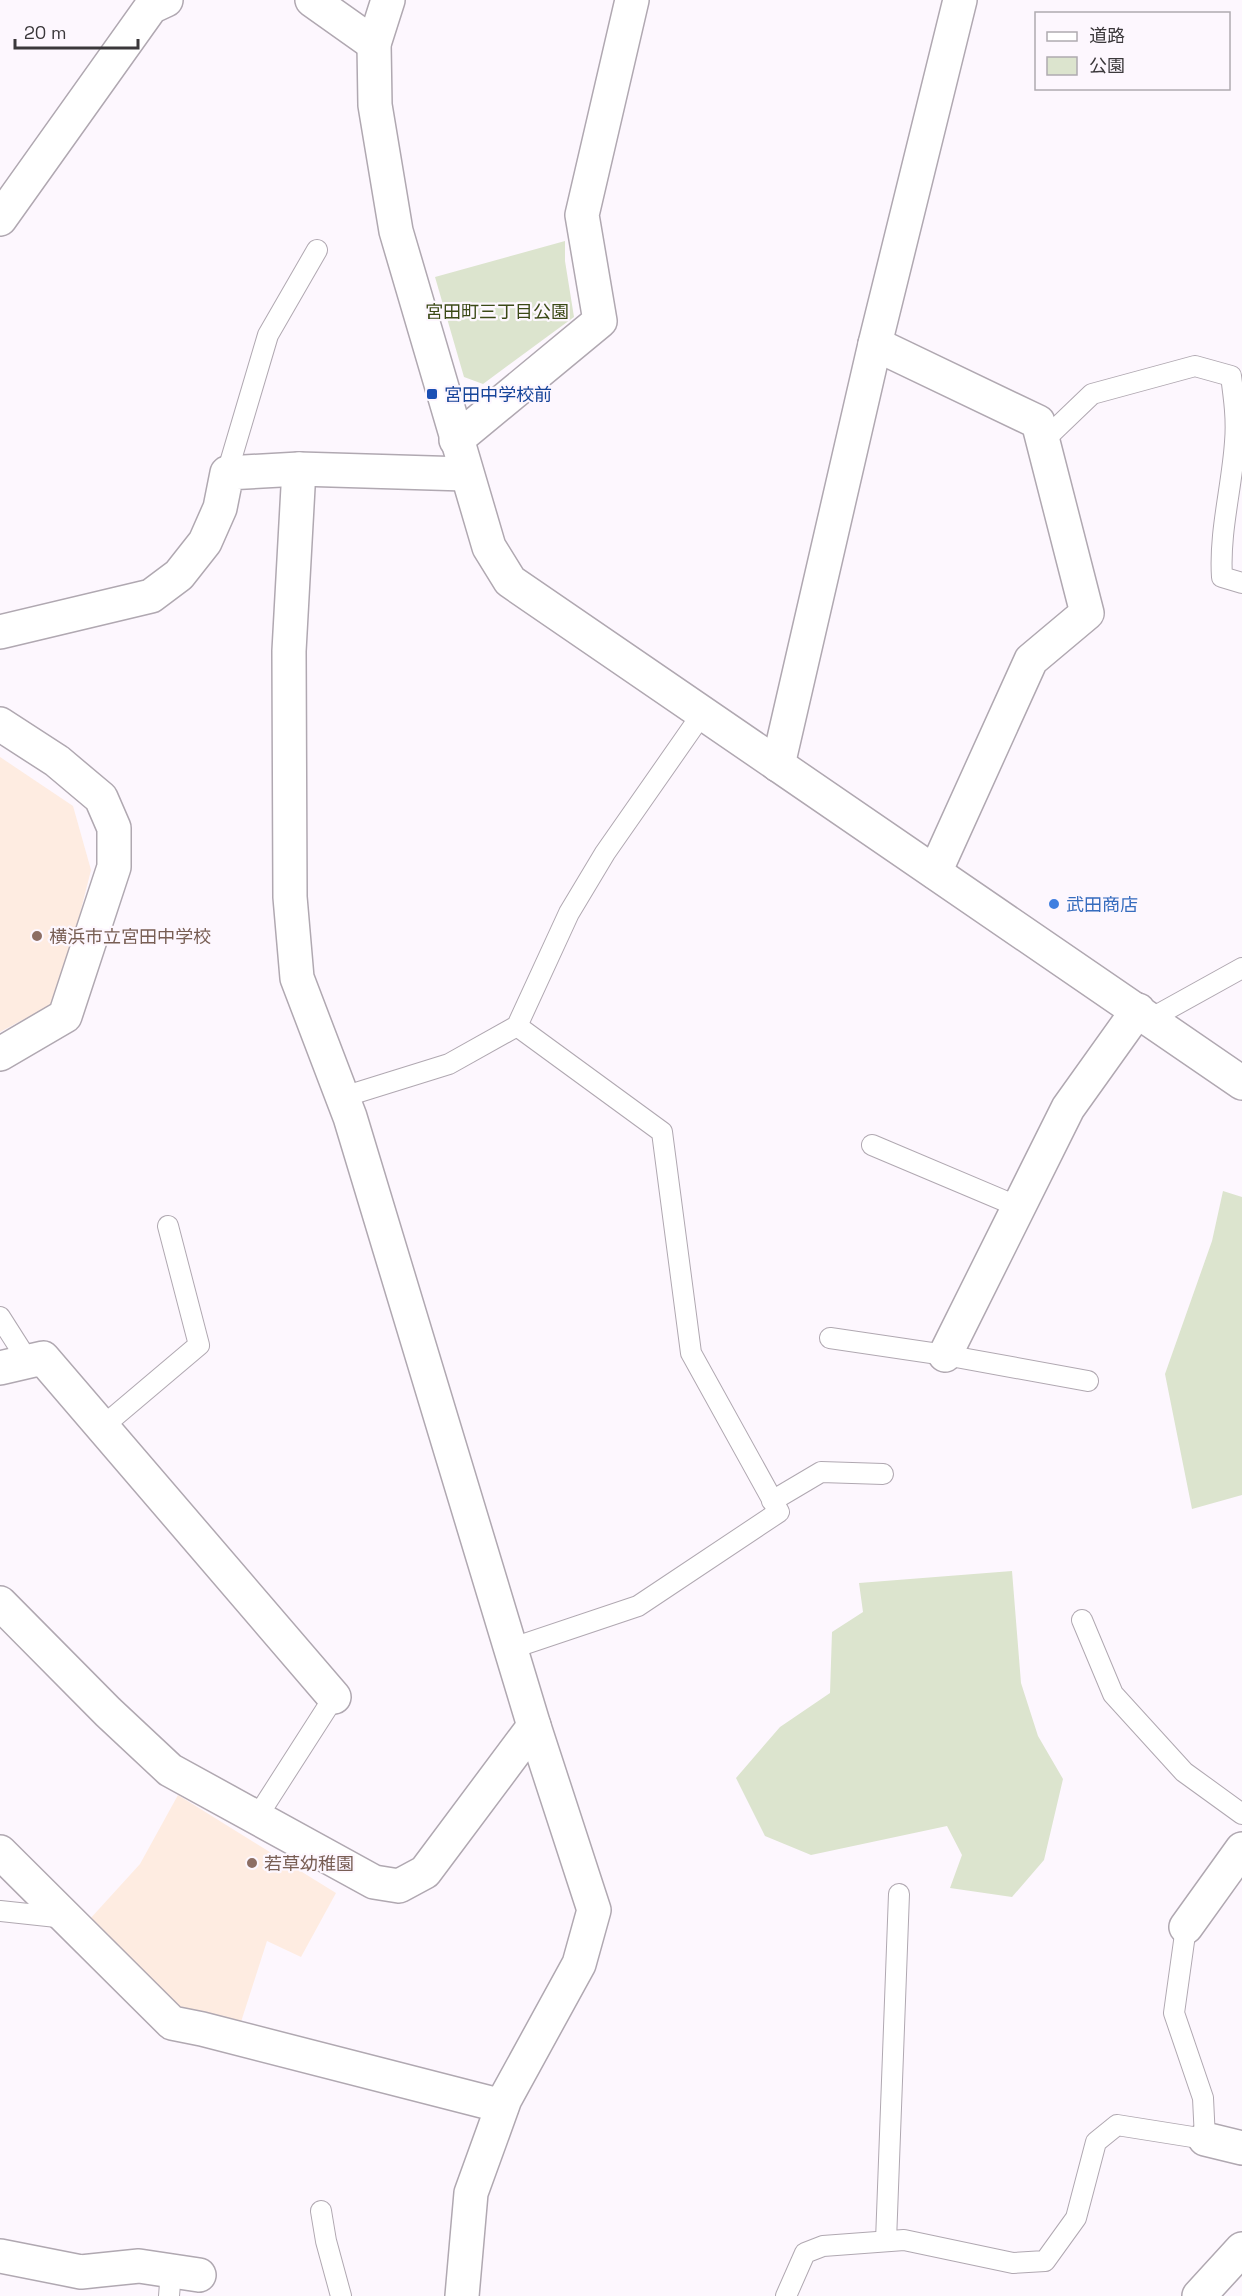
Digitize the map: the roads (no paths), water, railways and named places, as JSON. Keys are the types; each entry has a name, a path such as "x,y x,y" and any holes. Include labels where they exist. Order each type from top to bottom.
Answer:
{"street":[{"path":"0,219 151,7 166,0"},
{"path":"312,0 374,44"},
{"path":"387,0 374,44 375,105 396,231 465,474 489,548 510,581 1242,1083"},
{"path":"456,440 600,321 582,215 632,0"},
{"path":"778,765 875,344 960,0"},
{"path":"875,344 1038,422 1087,613 1031,660 935,872"},
{"path":"0,632 151,596 179,575 205,542 220,508 227,473 299,469 465,474"},
{"path":"299,469 289,651 290,897 297,978 343,1096 510,1649 594,1910 579,1964 502,2106 471,2193 462,2296"},
{"path":"0,724 57,761 101,798 114,828 114,867 65,1016 0,1054"},
{"path":"945,1355 1068,1108 1144,1014"},
{"path":"14,1364 43,1358 334,1697"},
{"path":"0,1603 108,1712 170,1770 374,1882 399,1886 425,1872 534,1726"},
{"path":"1186,1927 1242,1849"},
{"path":"0,1852 172,2023 202,2028 502,2106"},
{"path":"1205,2139 1242,2148"},
{"path":"1199,2296 1242,2250"},
{"path":"0,2256 81,2272 139,2266 180,2281"}],"lane":[{"path":"227,473 268,335 317,250"},
{"path":"1043,441 1092,394 1196,366 1231,376 1236,434 1221,554 1222,577 1242,583"},
{"path":"343,1096 449,1064 517,1026 569,913 605,853 702,714"},
{"path":"1144,1014 1242,968"},
{"path":"510,1649 638,1606 778,1512 691,1353 662,1132 517,1026"},
{"path":"872,1145 1019,1207"},
{"path":"102,1427 199,1345 168,1226"},
{"path":"0,1317 14,1364"},
{"path":"830,1338 945,1355 1088,1381"},
{"path":"772,1501 821,1472 883,1474"},
{"path":"1082,1620 1113,1694 1184,1772 1242,1814"},
{"path":"257,1817 334,1697"},
{"path":"886,2241 899,1894"},
{"path":"0,1911 66,1918"},
{"path":"786,2296 805,2253 823,2246 904,2240 1013,2263 1045,2261 1076,2218 1096,2142 1117,2125 1205,2139 1203,2098 1174,2013 1186,1927"},
{"path":"321,2211 326,2241 341,2296"}],"place":[{"name":"宮田中学校前","path":"432,394"},
{"name":"武田商店","path":"1054,904"},
{"name":"横浜市立宮田中学校","path":"37,936"},
{"name":"若草幼稚園","path":"252,1863"}],"park label":[{"name":"宮田町三丁目公園","path":"497,311"}]}
